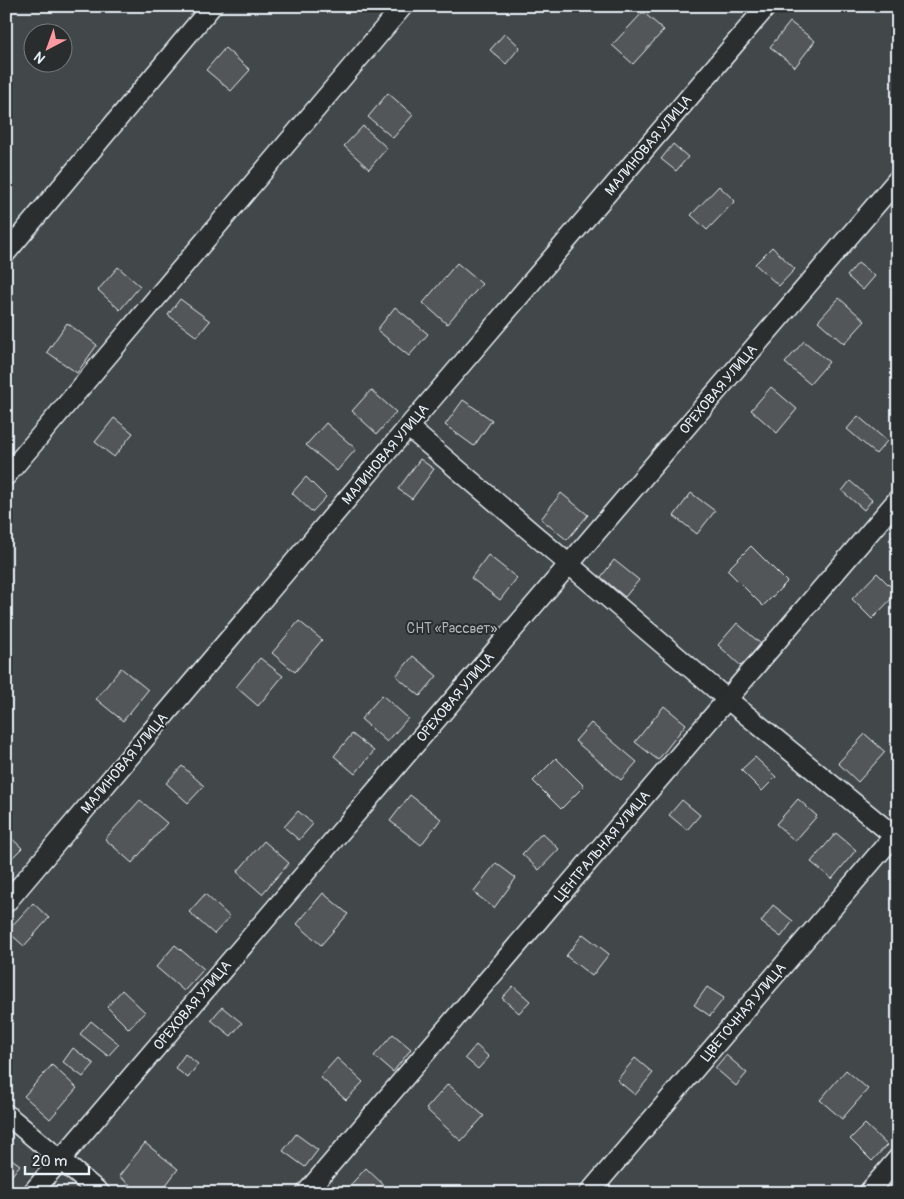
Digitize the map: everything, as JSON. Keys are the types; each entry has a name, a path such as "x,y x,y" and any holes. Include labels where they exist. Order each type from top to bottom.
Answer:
{"street":[{"path":"6,253 212,6"},
{"path":"6,476 403,6"},
{"name":"МАЛИНОВАЯ УЛИЦА","path":"6,903 767,6"},
{"name":"ОРЕХОВАЯ УЛИЦА","path":"32,1193 898,179"},
{"path":"408,427 727,699 896,835"},
{"name":"ЦЕНТРАЛЬНАЯ УЛИЦА","path":"306,1193 898,499"},
{"name":"ЦВЕТОЧНАЯ УЛИЦА","path":"589,1193 896,835"},
{"path":"6,1114 100,1193"},
{"path":"868,1193 898,1158"}],"green space":[{"name":"СНТ «Рассвет»","path":"6,6 898,6 898,1193 6,1193"}],"building":[{"path":"643,12 664,30 633,64 612,45"},
{"path":"790,22 815,41 795,67 770,47"},
{"path":"505,33 520,47 506,64 490,50"},
{"path":"225,48 250,70 231,91 206,70"},
{"path":"388,93 413,115 393,138 368,117"},
{"path":"363,126 387,148 369,169 344,146"},
{"path":"673,144 688,157 676,171 661,159"},
{"path":"719,186 735,201 707,230 691,215"},
{"path":"772,247 795,269 779,286 755,264"},
{"path":"457,263 482,284 447,324 423,303"},
{"path":"858,263 875,276 863,290 847,276"},
{"path":"118,267 140,286 120,310 98,290"},
{"path":"839,298 865,321 844,344 818,321"},
{"path":"180,299 210,321 197,337 168,315"},
{"path":"395,307 428,334 409,356 377,330"},
{"path":"67,323 97,345 77,373 47,352"},
{"path":"804,341 829,362 810,384 785,363"},
{"path":"771,387 797,409 777,433 751,410"},
{"path":"371,390 396,412 377,434 352,411"},
{"path":"463,400 492,420 474,446 445,425"},
{"path":"858,416 887,441 876,454 847,429"},
{"path":"114,418 133,433 114,457 95,442"},
{"path":"326,423 356,449 337,471 306,445"},
{"path":"420,459 434,469 412,499 398,489"},
{"path":"306,477 326,497 312,512 292,493"},
{"path":"850,481 872,500 864,510 842,491"},
{"path":"561,493 588,515 567,540 541,519"},
{"path":"691,493 715,511 697,534 674,516"},
{"path":"898,530 898,547 889,540"},
{"path":"751,546 787,582 763,606 727,570"},
{"path":"488,555 517,578 500,600 471,578"},
{"path":"614,560 639,580 625,597 601,577"},
{"path":"877,573 897,593 872,619 852,599"},
{"path":"299,621 322,640 295,672 272,653"},
{"path":"737,623 761,644 741,666 718,645"},
{"path":"413,656 437,676 420,696 396,676"},
{"path":"260,658 283,676 258,706 236,687"},
{"path":"121,668 148,690 123,721 96,699"},
{"path":"382,695 408,718 387,742 361,719"},
{"path":"664,706 686,724 658,760 635,742"},
{"path":"591,723 637,762 621,780 575,741"},
{"path":"352,734 374,751 355,774 334,756"},
{"path":"865,734 885,752 858,782 838,763"},
{"path":"755,757 776,777 762,791 741,770"},
{"path":"556,758 584,786 561,809 533,781"},
{"path":"182,766 204,786 188,803 166,783"},
{"path":"410,795 441,819 421,845 390,821"},
{"path":"798,799 817,816 795,841 776,824"},
{"path":"140,800 167,823 132,863 105,839"},
{"path":"682,800 700,815 687,830 669,815"},
{"path":"298,811 313,824 299,840 284,827"},
{"path":"6,833 22,848 6,864"},
{"path":"542,833 559,849 539,870 522,854"},
{"path":"836,833 856,850 832,879 811,862"},
{"path":"264,841 289,863 262,894 237,872"},
{"path":"496,863 516,878 494,908 473,892"},
{"path":"323,893 348,914 321,945 297,924"},
{"path":"205,894 230,917 214,934 189,912"},
{"path":"33,903 49,918 24,946 7,931"},
{"path":"773,905 793,921 781,937 761,922"},
{"path":"583,934 609,954 592,976 566,956"},
{"path":"175,945 204,969 184,991 156,967"},
{"path":"513,986 530,1001 519,1013 502,998"},
{"path":"707,987 724,998 710,1016 694,1005"},
{"path":"122,990 145,1012 129,1029 107,1007"},
{"path":"222,1007 242,1023 231,1036 211,1020"},
{"path":"91,1021 119,1044 108,1056 80,1034"},
{"path":"393,1034 411,1049 393,1072 374,1056"},
{"path":"476,1045 489,1057 478,1069 465,1058"},
{"path":"73,1048 94,1064 83,1077 63,1062"},
{"path":"185,1054 198,1064 188,1078 175,1068"},
{"path":"726,1055 747,1073 736,1086 715,1068"},
{"path":"337,1058 363,1082 346,1100 320,1077"},
{"path":"635,1058 653,1073 635,1095 617,1080"},
{"path":"52,1065 77,1088 50,1119 24,1096"},
{"path":"846,1070 868,1089 842,1119 820,1100"},
{"path":"448,1084 484,1116 461,1141 426,1109"},
{"path":"865,1124 887,1145 872,1161 850,1139"},
{"path":"296,1134 318,1150 305,1167 283,1151"},
{"path":"145,1143 178,1169 160,1193 140,1193 119,1176"},
{"path":"6,1155 20,1165 6,1183"},
{"path":"366,1168 392,1193 343,1193"}]}
